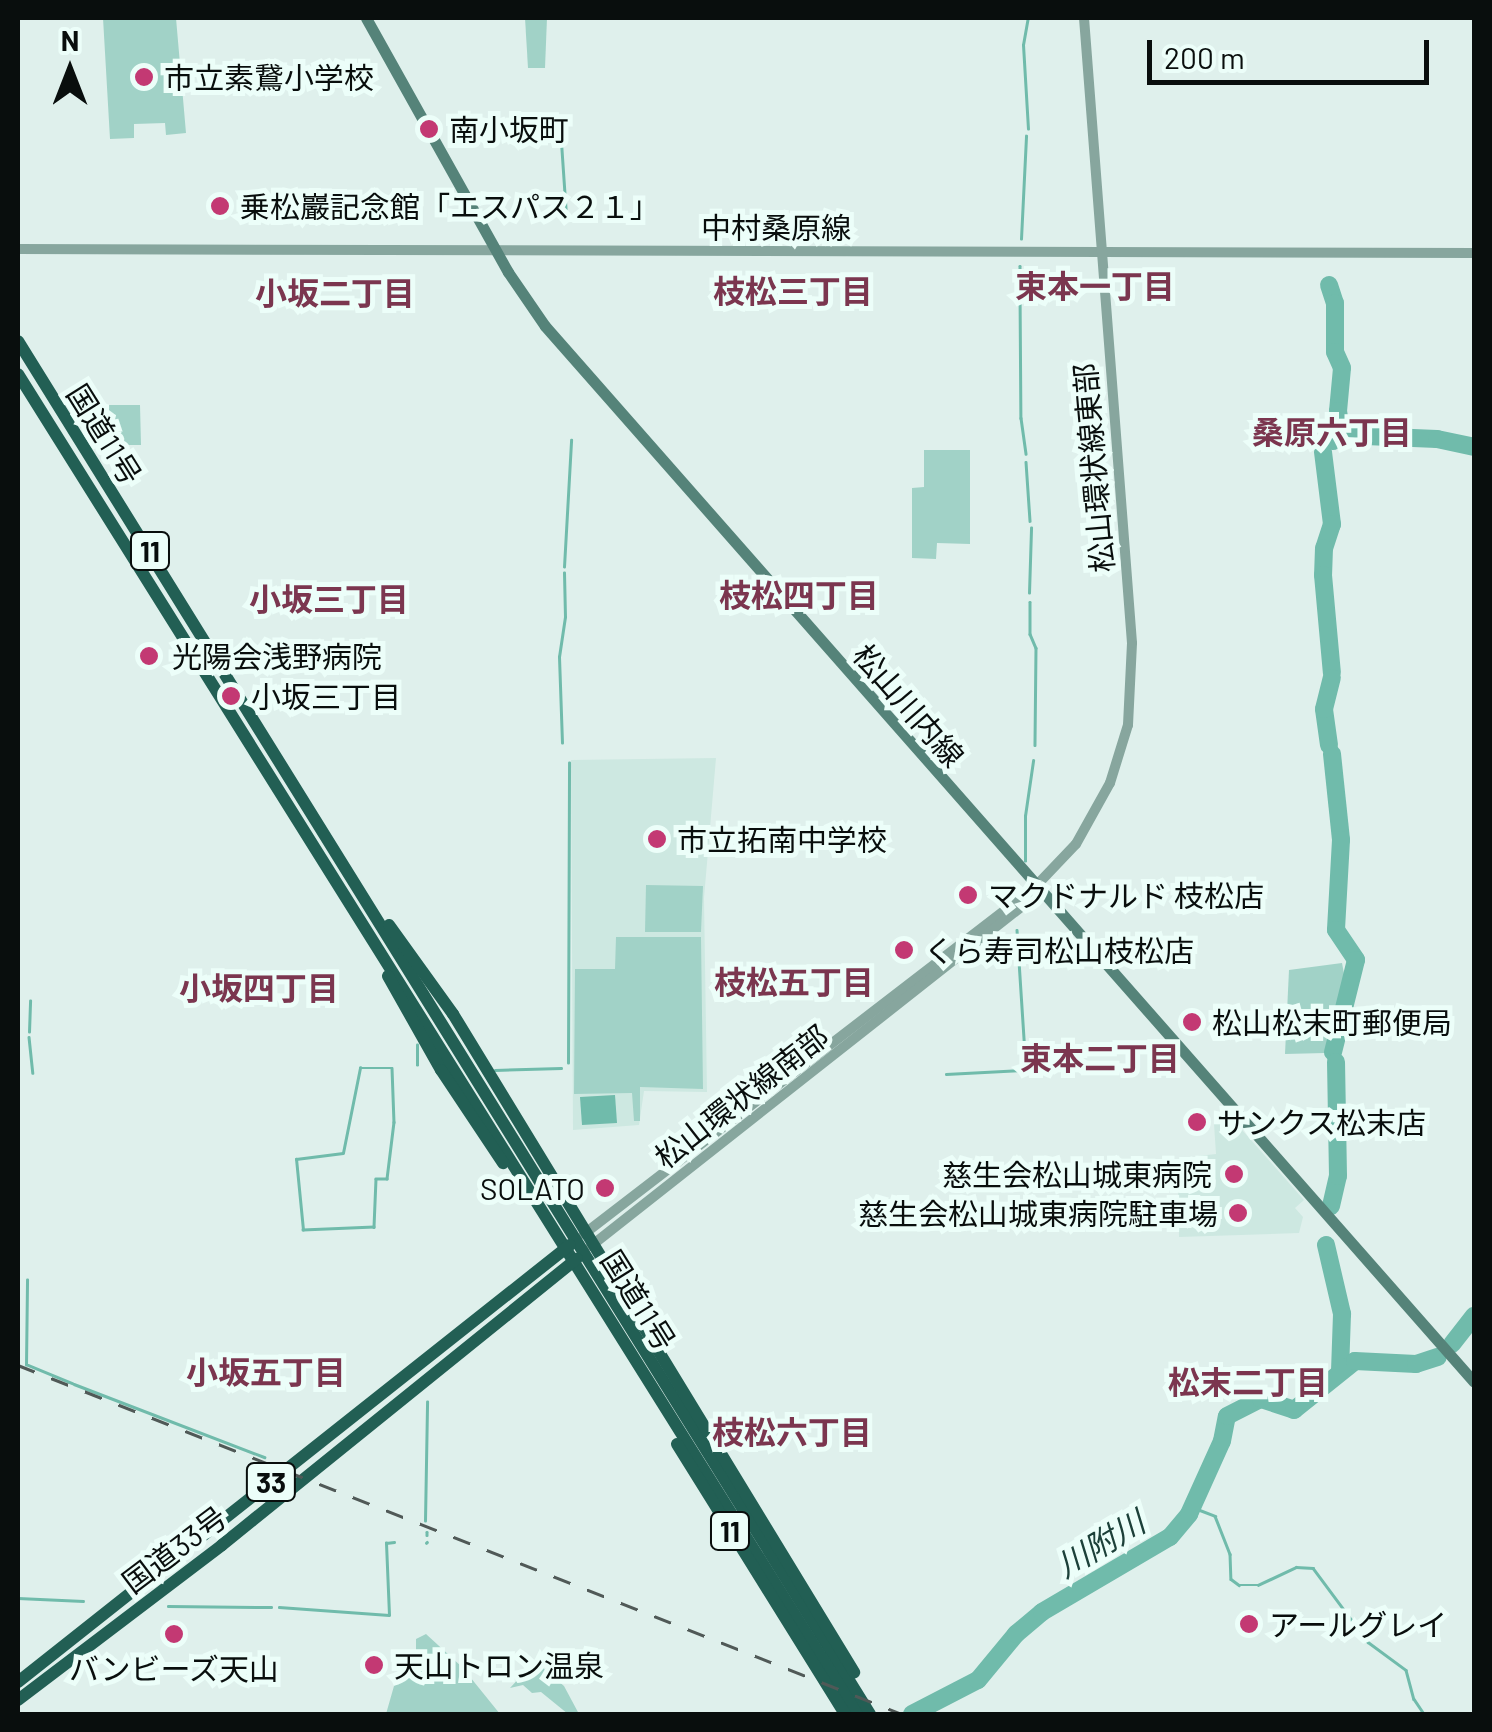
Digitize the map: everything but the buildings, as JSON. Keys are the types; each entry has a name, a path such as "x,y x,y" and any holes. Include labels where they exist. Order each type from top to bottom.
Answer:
{"highway":[{"name":"国道11号","path":"18,341 373,908 452,1014 588,1240"},
{"name":"国道11号","path":"18,374 359,915 370,944 441,1070 570,1266"},
{"name":"国道11号","path":"373,908 380,936 857,1714"},
{"name":"国道11号","path":"359,915 380,936 870,1714"},
{"name":"国道33号","path":"18,1682 560,1252 588,1240"},
{"name":"国道33号","path":"18,1700 222,1545 570,1266 588,1240"},
{"name":"11","path":"588,1240 879,1714"},
{"name":"11","path":"570,1266 845,1714"}],"main road":[{"name":"松山川内線","path":"366,18 496,251 545,326 1474,1382"}],"street":[{"name":"松山環状線東部","path":"1035,887 1076,844 1097,810 1123,747 1130,704 1132,643 1084,18"},
{"name":"中村桑原線","path":"18,248 1474,253"},
{"name":"松山環状線南部","path":"588,1240 1035,887"}],"shaded area":[{"name":"市立素鵞小学校","path":"103,18 176,18 186,133 166,135 165,123 134,124 134,138 110,139"},
{"path":"525,18 547,18 545,68 528,68"},
{"path":"101,405 140,405 141,445 101,445"},
{"path":"924,450 970,450 970,544 937,543 936,559 912,558 912,488 924,487"},
{"path":"716,758 704,898 707,1092 644,1091 639,1125 573,1130 571,760"},
{"path":"646,885 703,886 701,932 645,932"},
{"path":"616,937 701,937 703,1089 640,1087 640,1121 634,1121 632,1093 574,1094 575,969 615,969"},
{"path":"1342,963 1346,984 1325,1053 1285,1054 1289,970"},
{"path":"615,1095 617,1123 582,1125 580,1097"},
{"name":"慈生会松山城東病院","path":"1227,1113 1304,1200 1295,1208 1303,1217 1299,1233 1179,1237 1178,1179 1186,1179 1185,1169 1199,1168 1198,1156 1216,1154 1214,1124"},
{"path":"426,1634 462,1667 500,1714 386,1714 394,1686 416,1653 416,1639"},
{"path":"535,1661 564,1686 579,1714 568,1714 541,1692 532,1693 523,1685 510,1688"}],"waterway":[{"path":"1028,18 1023,45 1028,129"},
{"path":"561,135 566,209"},
{"path":"1021,239 1026,136"},
{"path":"1020,266 1020,281"},
{"path":"1329,285 1335,303 1335,352 1342,368 1338,411 1342,435"},
{"path":"1020,289 1021,418 1026,454"},
{"path":"1333,441 1342,435 1437,439 1474,447"},
{"path":"564,567 571,440"},
{"path":"1323,452 1332,524 1324,548 1323,575 1332,673"},
{"path":"1026,462 1030,521"},
{"path":"1029,593 1031,528"},
{"path":"562,743 559,657 565,617 564,573"},
{"path":"1030,602 1030,634 1036,648 1035,745"},
{"path":"1329,745 1324,709 1332,678"},
{"path":"1332,754 1341,840 1336,930 1356,960 1333,1052"},
{"path":"1025,861 1025,816 1033,761"},
{"path":"568,1063 569,763"},
{"path":"1017,930 1026,1068"},
{"path":"29,1032 30,1001"},
{"path":"29,1037 33,1073"},
{"path":"417,1045 417,1065"},
{"path":"1331,1206 1338,1176 1336,1062"},
{"path":"360,1068 392,1068 394,1122 387,1179 376,1179 374,1227 303,1230 296,1159 343,1153 360,1068"},
{"path":"495,1070 561,1068"},
{"path":"946,1074 1023,1070"},
{"path":"1326,1245 1342,1314 1340,1371"},
{"path":"26,1365 27,1280"},
{"name":"川附川","path":"1452,1344 1474,1316"},
{"name":"川附川","path":"912,1714 978,1680 1016,1634 1042,1612 1170,1537 1189,1514 1222,1441 1227,1416 1261,1399 1294,1410 1355,1361 1416,1364 1438,1357"},
{"path":"28,1365 72,1383"},
{"path":"74,1384 264,1457"},
{"path":"425,1521 427,1402"},
{"path":"1192,1507 1215,1516 1230,1554 1231,1579 1239,1585 1258,1585 1296,1567 1313,1568 1368,1642 1406,1670 1414,1699 1424,1714"},
{"path":"279,1607 389,1615 386,1543 394,1542"},
{"path":"18,1598 83,1601"},
{"path":"168,1606 271,1607"}],"railway":[{"path":"18,1365 902,1714"}],"place":[{"name":"市立素鵞小学校","path":"144,77"},
{"name":"南小坂町","path":"429,129"},
{"name":"乗松巖記念館「エスパス２１」","path":"220,206"},
{"name":"光陽会浅野病院","path":"149,656"},
{"name":"小坂三丁目","path":"231,696"},
{"name":"市立拓南中学校","path":"657,839"},
{"name":"マクドナルド 枝松店","path":"968,895"},
{"name":"くら寿司松山枝松店","path":"904,950"},
{"name":"松山松末町郵便局","path":"1192,1022"},
{"name":"サンクス松末店","path":"1197,1122"},
{"name":"慈生会松山城東病院","path":"1234,1174"},
{"name":"SOLATO","path":"605,1188"},
{"name":"慈生会松山城東病院駐車場","path":"1238,1213"},
{"name":"アールグレイ","path":"1249,1624"},
{"name":"バンビーズ天山","path":"174,1634"},
{"name":"天山トロン温泉","path":"374,1665"}],"district":[{"name":"束本一丁目","path":"1095,285"},
{"name":"枝松三丁目","path":"793,290"},
{"name":"小坂二丁目","path":"335,292"},
{"name":"桑原六丁目","path":"1332,431"},
{"name":"枝松四丁目","path":"799,594"},
{"name":"小坂三丁目","path":"329,598"},
{"name":"枝松五丁目","path":"794,981"},
{"name":"小坂四丁目","path":"259,987"},
{"name":"束本二丁目","path":"1100,1057"},
{"name":"小坂五丁目","path":"266,1371"},
{"name":"松末二丁目","path":"1248,1381"},
{"name":"枝松六丁目","path":"792,1431"}]}
